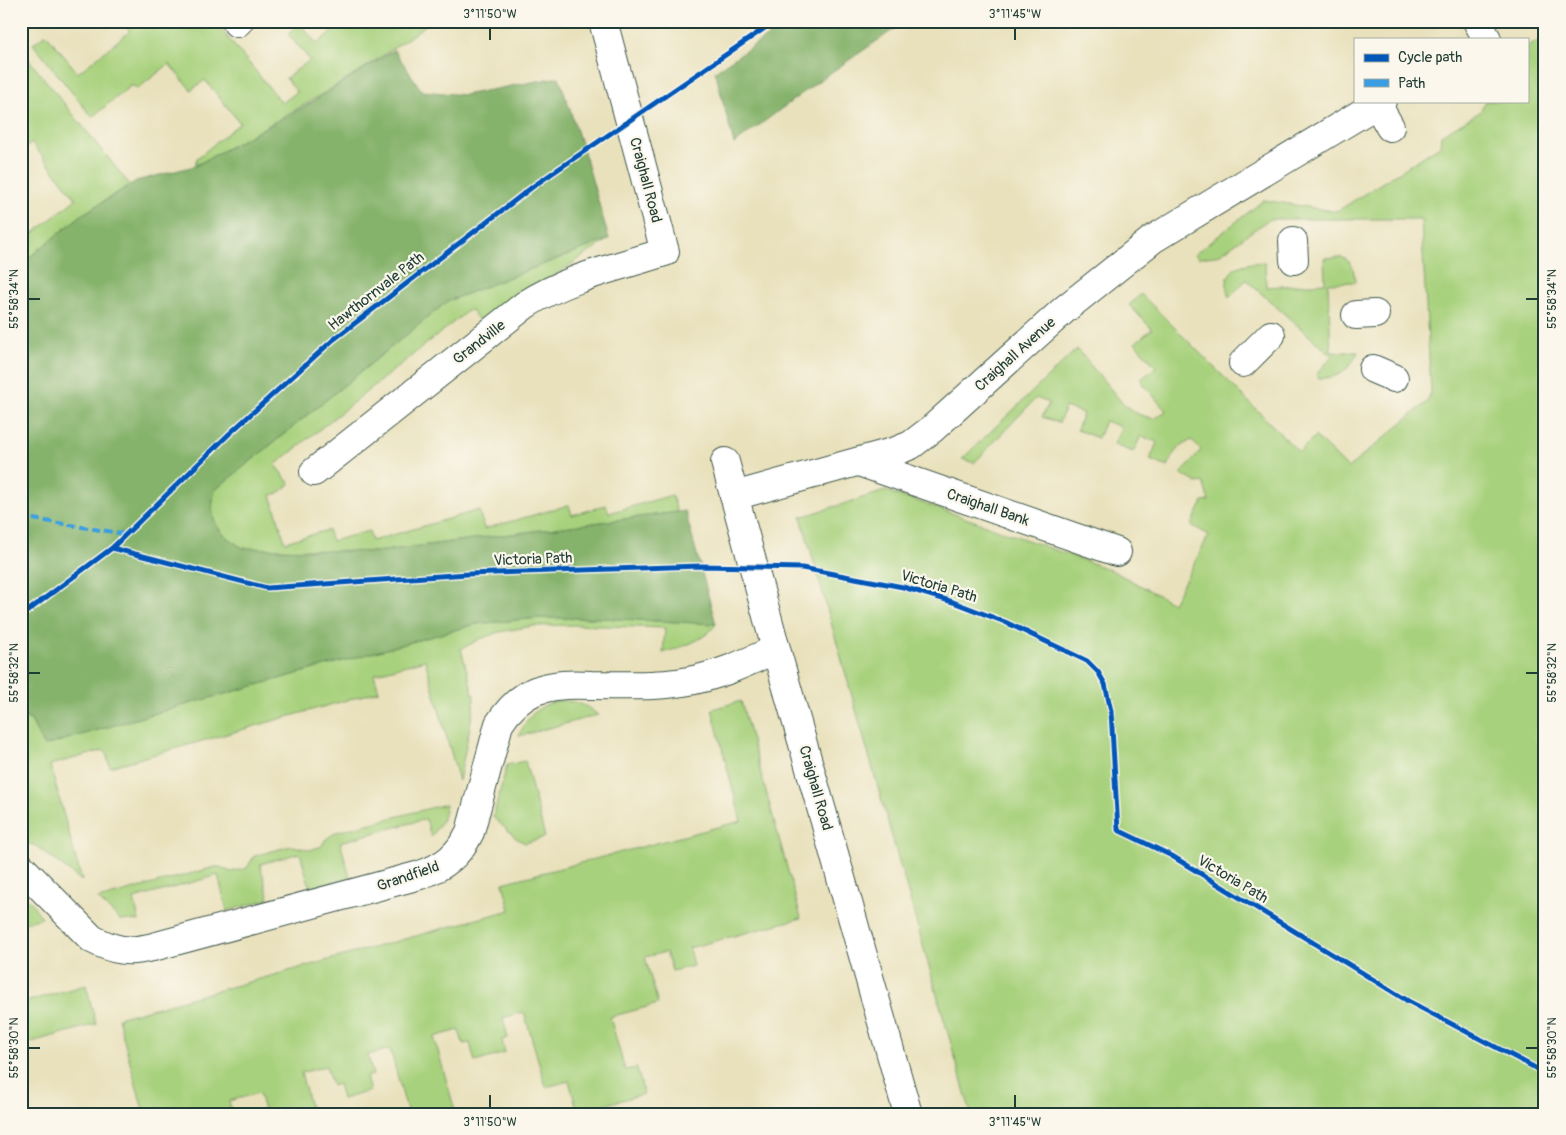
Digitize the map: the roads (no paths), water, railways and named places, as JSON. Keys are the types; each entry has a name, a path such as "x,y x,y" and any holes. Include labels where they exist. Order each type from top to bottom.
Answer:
{"street":[{"name":"Craighall Road","path":"603,21 665,252"},
{"path":"1477,21 1486,38"},
{"name":"Craighall Avenue","path":"735,499 911,445 1065,309 1153,239 1274,165 1383,111"},
{"name":"Grandville","path":"314,472 540,295 569,283 665,252"},
{"path":"1243,363 1271,335"},
{"name":"Craighall Road","path":"725,462 908,1114"},
{"name":"Craighall Bank","path":"859,462 1117,552"},
{"name":"Grandfield","path":"21,868 92,939 105,946 122,951 137,951 153,947 420,875 444,865 464,844 470,832 499,724 518,701 533,692 552,686 660,685 683,682 730,669 776,649"}]}
